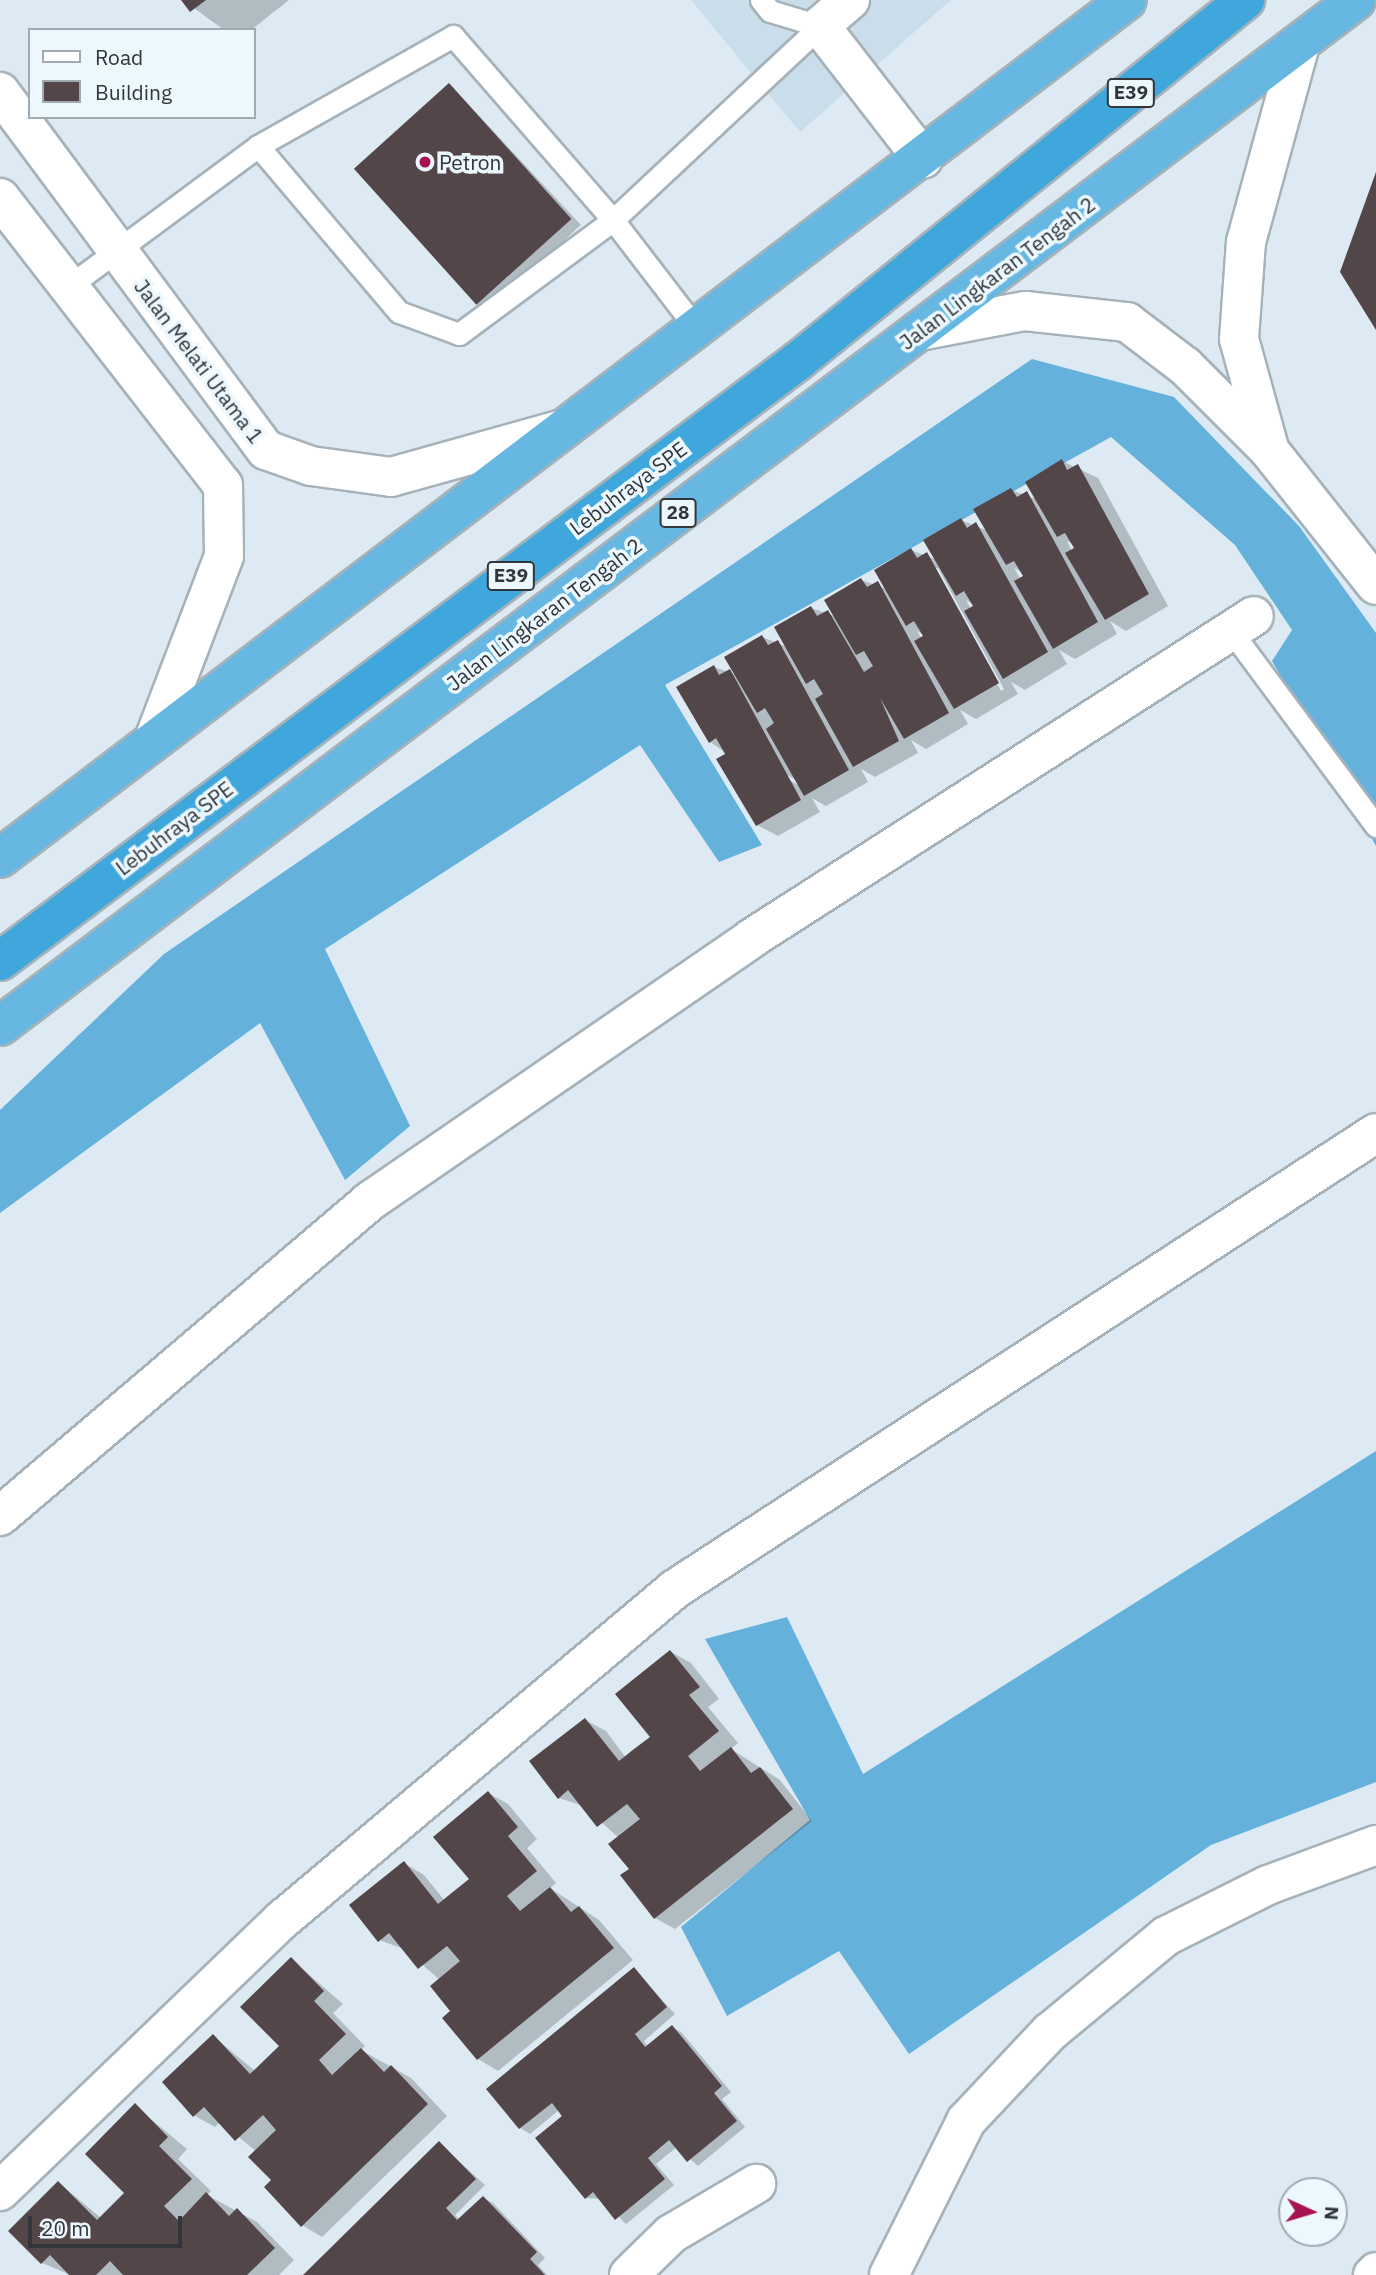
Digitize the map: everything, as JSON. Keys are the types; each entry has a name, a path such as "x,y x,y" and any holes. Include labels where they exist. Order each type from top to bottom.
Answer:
{"highway":[{"path":"0,858 156,734 923,159 1127,0"},
{"name":"Lebuhraya SPE","path":"0,961 798,361 1018,187 1245,0"},
{"name":"Jalan Lingkaran Tengah 2","path":"0,1026 919,331 1299,48 1356,0"}],"street":[{"path":"850,0 820,26 923,159"},
{"path":"1269,450 1239,339 1245,242 1299,48"},
{"name":"Jalan Melati Utama 1","path":"0,92 266,450 311,466 391,477 564,429"},
{"path":"0,198 223,485 224,556 156,734"},
{"path":"919,331 1025,311 1127,322 1186,367 1269,450 1376,585"},
{"path":"0,1516 370,1201 752,938 1243,624"},
{"path":"0,2191 283,1919 675,1589 1376,1133"},
{"path":"888,2275 966,2121 1050,2032 1166,1936 1268,1885 1376,1845"},
{"path":"629,2275 671,2234 756,2184"}],"lane":[{"path":"761,0 770,11 820,26"},
{"path":"258,146 399,312 459,334 613,220 820,26"},
{"path":"69,286 258,146 453,36 613,220 696,328"},
{"path":"1243,624 1376,826"}],"shaded area":[{"path":"691,0 951,0 800,132"},
{"path":"1032,359 1174,397 1299,526 1376,633 1376,846 1272,661 1292,630 1235,545 1111,437 665,685 762,845 719,862 640,745 325,949 410,1126 345,1180 260,1023 0,1213 0,1110 164,954"},
{"path":"1376,1451 1376,1782 1211,1845 909,2054 839,1951 727,2016 681,1927 810,1820 705,1639 787,1617 863,1774"}],"building":[{"path":"181,0 206,0 190,12"},
{"path":"449,83 571,219 476,305 354,169"},
{"path":"1376,172 1376,330 1340,272"},
{"path":"1062,459 1067,470 1078,464 1149,594 1105,620 1065,553 1074,548 1065,533 1057,537 1025,482"},
{"path":"1011,488 1017,497 1027,491 1098,622 1053,649 1014,581 1023,576 1014,561 1006,565 973,509"},
{"path":"961,518 967,528 976,522 1048,652 1003,679 964,611 973,606 964,591 956,596 923,540"},
{"path":"911,548 917,558 927,552 999,683 954,709 914,641 923,636 914,621 906,626 874,570"},
{"path":"861,578 867,587 878,581 949,713 904,739 880,698 899,741 853,767 815,699 823,694 814,679 806,684 774,627 811,606 817,616 828,610 864,672 873,666 864,651 856,655 824,600"},
{"path":"762,635 768,645 778,640 849,770 804,796 766,729 774,723 765,708 757,713 724,657"},
{"path":"714,665 719,675 730,669 801,800 756,826 716,759 725,754 716,738 709,743 676,687"},
{"path":"670,1650 700,1687 689,1695 719,1731 688,1756 700,1771 731,1747 751,1773 760,1767 793,1809 654,1919 620,1875 629,1869 608,1844 640,1819 627,1804 597,1827 568,1790 558,1799 529,1761 585,1718 619,1761 650,1737 615,1694"},
{"path":"488,1791 518,1827 508,1836 537,1871 507,1896 520,1911 550,1887 571,1912 579,1906 614,1948 477,2060 442,2018 450,2011 430,1986 460,1961 447,1946 418,1969 389,1933 378,1942 349,1905 404,1861 438,1904 469,1879 433,1837"},
{"path":"291,1957 324,1991 314,2001 346,2034 319,2060 332,2075 361,2048 384,2072 391,2065 428,2104 301,2227 264,2187 271,2180 248,2157 276,2130 263,2115 235,2141 204,2107 193,2117 162,2082 213,2034 250,2074 279,2046 240,2007"},
{"path":"634,1967 667,2007 635,2034 645,2047 672,2025 722,2086 714,2093 737,2121 687,2162 669,2140 648,2158 665,2179 615,2220 593,2192 585,2199 535,2138 562,2116 552,2103 519,2129 486,2089"},
{"path":"135,2103 168,2137 159,2146 192,2179 164,2206 179,2221 206,2192 229,2216 237,2208 275,2248 247,2275 123,2275 110,2261 96,2275 69,2275 50,2255 41,2264 8,2231 58,2181 97,2220 124,2193 85,2154"},
{"path":"439,2141 476,2179 446,2208 457,2220 483,2196 537,2252 530,2259 545,2275 303,2275"}],"place":[{"name":"Petron","path":"425,162"}]}
